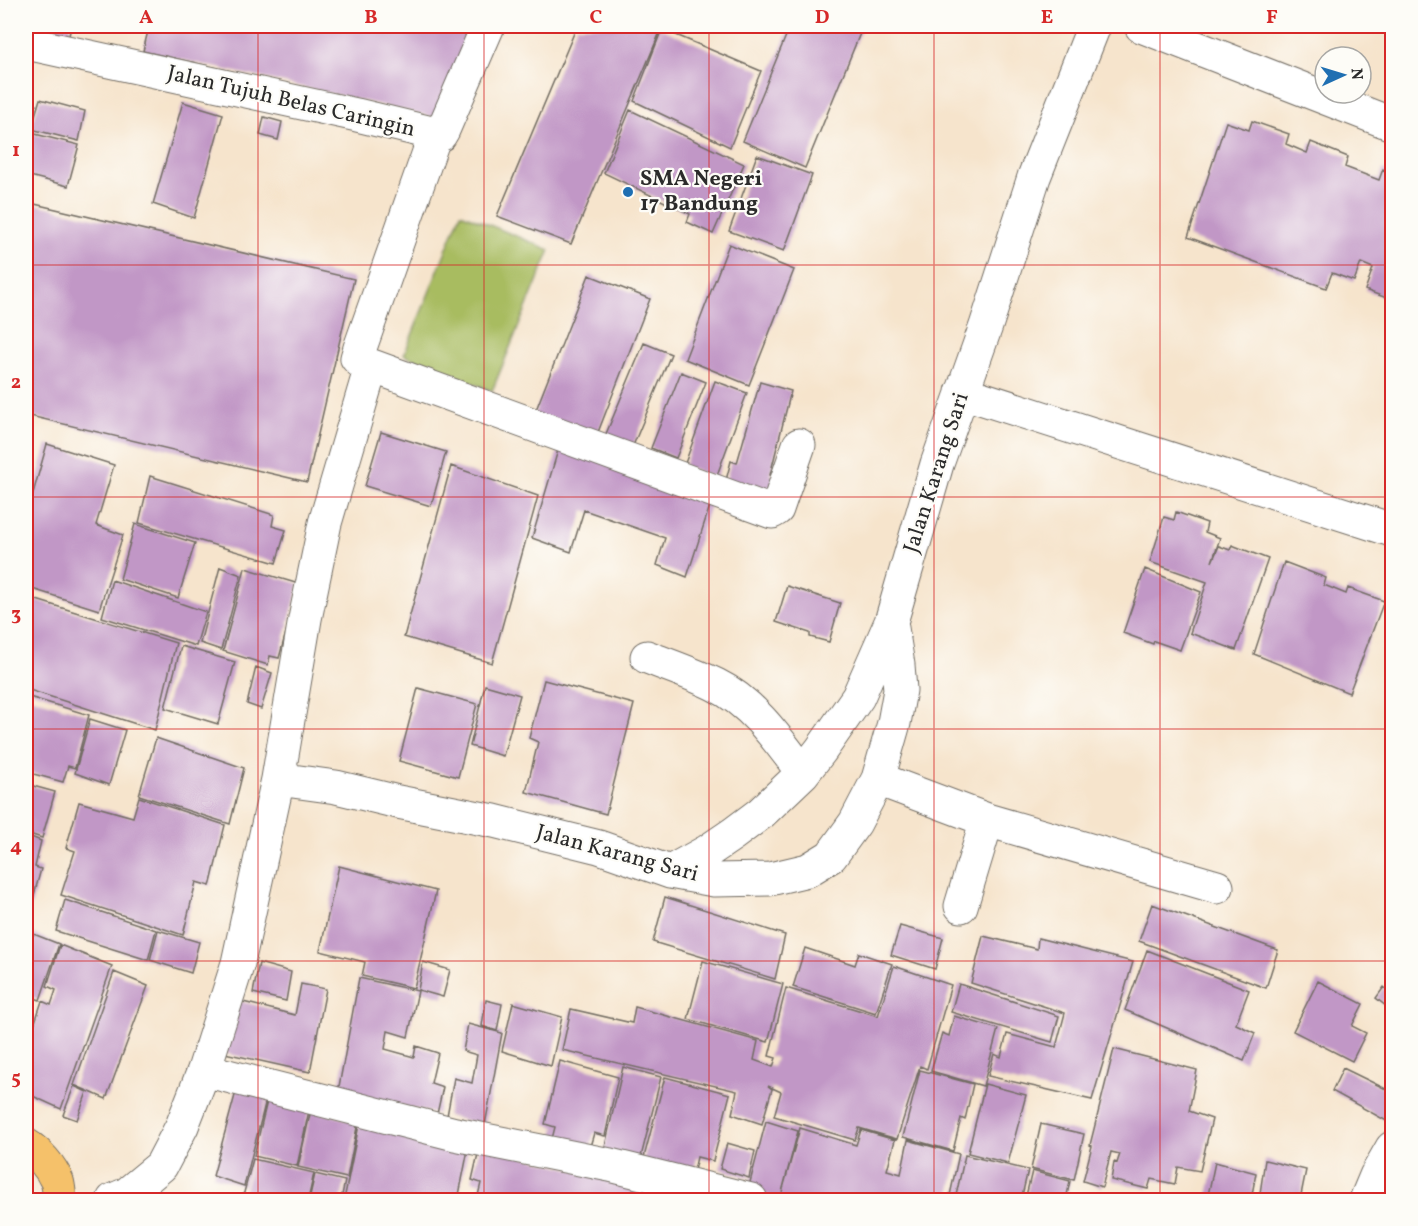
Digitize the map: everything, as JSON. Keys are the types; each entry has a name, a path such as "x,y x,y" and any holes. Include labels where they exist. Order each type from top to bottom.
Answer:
{"main road":[{"path":"26,1145 34,1150 52,1173 57,1182 60,1200"}],"street":[{"name":"Jalan Tujuh Belas Caringin","path":"26,43 440,135 488,26"},
{"name":"Jalan Karang Sari","path":"278,780 336,787 494,821 599,847 670,872 714,880 770,879 808,870 831,856 855,823 878,779 894,723 900,690 891,622 937,464 986,326 1034,177 1094,26"},
{"path":"1140,26 1392,124"},
{"path":"435,135 357,358 361,362 772,512 777,509 799,445"},
{"path":"112,1200 127,1194 161,1166 182,1126 204,1070 238,963 278,780 305,619 325,523 371,367"},
{"path":"962,392 1392,530"},
{"path":"670,872 708,851 761,813 802,773 858,697 891,622"},
{"path":"647,657 717,686 742,702 777,738 802,773"},
{"path":"878,779 987,820 1216,887"},
{"path":"961,906 987,820"},
{"path":"204,1070 455,1134 610,1166 751,1200"},
{"path":"1366,1200 1392,1148"}],"green space":[{"path":"461,213 550,250 492,391 404,355"}],"building":[{"path":"28,26 71,26 69,36"},
{"path":"170,26 482,26 438,118 143,51 149,27 169,31"},
{"path":"577,26 662,27 571,244 497,216"},
{"path":"790,26 863,26 805,168 743,141"},
{"path":"662,29 761,71 730,147 634,101"},
{"path":"40,99 85,111 79,141 31,129"},
{"path":"183,102 223,114 194,218 153,204"},
{"path":"630,110 744,164 713,234 687,222 690,214 604,173"},
{"path":"264,117 282,122 278,140 260,135"},
{"path":"1252,121 1289,134 1286,144 1307,153 1311,142 1348,157 1345,167 1379,180 1383,169 1392,173 1392,300 1365,290 1373,268 1361,263 1354,281 1332,273 1326,288 1188,237 1226,122 1249,130"},
{"path":"31,133 79,145 68,186 26,175 26,156"},
{"path":"757,155 812,175 784,251 729,231"},
{"path":"26,202 354,279 307,482 26,415"},
{"path":"729,244 794,270 749,385 685,359"},
{"path":"589,275 650,299 593,445 532,420"},
{"path":"644,343 671,354 630,453 603,441"},
{"path":"681,372 706,382 676,458 651,448"},
{"path":"715,381 747,393 716,478 684,466"},
{"path":"760,382 791,391 770,475 783,478 776,505 724,488 731,461 737,463"},
{"path":"381,432 446,452 431,506 365,486"},
{"path":"561,440 714,493 687,577 657,565 665,538 584,510 571,552 532,538"},
{"path":"47,444 114,465 96,525 123,535 99,610 26,587 26,518"},
{"path":"451,466 538,496 492,663 404,637"},
{"path":"150,476 274,515 272,526 286,530 276,563 139,523"},
{"path":"1176,512 1207,523 1205,532 1220,538 1212,562 1219,546 1230,550 1232,545 1268,559 1236,650 1190,633 1207,582 1150,562 1164,517 1174,520"},
{"path":"135,524 195,543 178,598 120,579"},
{"path":"1284,562 1326,578 1324,585 1346,594 1348,588 1384,601 1349,693 1254,654"},
{"path":"220,567 241,575 221,650 200,643"},
{"path":"245,568 299,584 279,658 270,656 268,665 223,651"},
{"path":"1145,569 1201,592 1180,650 1154,641 1153,644 1123,633"},
{"path":"112,580 206,612 196,646 102,617"},
{"path":"787,586 840,603 829,642 810,637 810,633 776,622"},
{"path":"30,598 176,643 155,730 26,689 26,614"},
{"path":"181,646 235,662 218,724 165,708"},
{"path":"256,667 272,673 261,709 247,704"},
{"path":"544,680 634,704 606,814 526,792 538,742 529,738"},
{"path":"485,685 520,695 503,756 470,746"},
{"path":"418,688 477,704 458,777 399,761"},
{"path":"26,696 89,715 75,768 68,766 63,782 26,772"},
{"path":"90,719 125,730 109,785 75,773"},
{"path":"156,738 244,768 230,824 139,795"},
{"path":"26,784 55,792 42,838 26,833"},
{"path":"139,797 225,825 210,886 196,882 183,935 61,895 75,851 66,848 79,802 133,817"},
{"path":"26,835 41,841 35,867 41,869 26,925"},
{"path":"339,866 436,891 414,988 362,976 365,962 320,951"},
{"path":"665,897 785,935 775,979 653,942"},
{"path":"65,900 156,930 148,960 56,931"},
{"path":"1152,904 1278,950 1266,988 1139,941"},
{"path":"900,926 943,938 935,969 891,955"},
{"path":"158,930 199,942 191,973 150,960"},
{"path":"31,933 59,944 40,1000 26,995 26,949"},
{"path":"983,936 1037,949 1038,938 1133,962 1092,1100 988,1076 994,1054 1001,1057 1007,1034 1056,1047 1065,1013 971,983"},
{"path":"60,945 112,966 61,1109 26,1093 26,1049 42,1001 51,1005 56,990 47,986"},
{"path":"805,948 855,965 859,953 892,964 876,1013 793,987"},
{"path":"1147,950 1249,990 1236,1024 1255,1033 1244,1061 1125,1010"},
{"path":"703,961 783,984 768,1042 688,1019"},
{"path":"423,962 450,970 443,997 418,990"},
{"path":"259,963 291,972 286,1001 253,993"},
{"path":"894,966 951,985 927,1069 920,1066 897,1139 859,1128 855,1140 774,1116 781,1092 768,1086 772,1089 762,1124 732,1114 737,1091 562,1050 571,1009 632,1023 635,1007 758,1041 754,1060 773,1067 776,1058 769,1056 786,988 878,1016"},
{"path":"114,972 148,986 106,1099 74,1085"},
{"path":"359,978 418,991 408,1037 388,1031 385,1049 414,1057 416,1046 438,1053 431,1083 443,1087 437,1114 338,1092"},
{"path":"1318,981 1363,1004 1352,1026 1366,1033 1352,1061 1293,1031"},
{"path":"301,984 326,989 310,1072 220,1052 239,1001 295,1015"},
{"path":"959,984 1059,1016 1052,1042 951,1012"},
{"path":"1384,987 1391,993 1392,991 1392,1011 1376,998"},
{"path":"486,1000 502,1004 497,1031 482,1026"},
{"path":"513,1003 562,1017 551,1066 502,1051"},
{"path":"954,1016 998,1029 983,1086 931,1071 942,1033 949,1036"},
{"path":"468,1024 502,1033 485,1125 447,1116 454,1078 472,1083 477,1055 463,1051"},
{"path":"1114,1049 1197,1070 1189,1111 1212,1119 1200,1171 1178,1167 1175,1184 1151,1179 1148,1189 1111,1180 1114,1162 1117,1163 1120,1154 1111,1152 1102,1187 1083,1181"},
{"path":"560,1061 618,1077 605,1136 594,1133 589,1150 552,1139 555,1127 545,1124"},
{"path":"623,1067 661,1077 639,1165 603,1155"},
{"path":"1343,1068 1392,1092 1392,1124 1332,1091"},
{"path":"920,1070 973,1084 965,1120 961,1118 953,1151 903,1137"},
{"path":"665,1077 730,1094 713,1161 697,1157 693,1175 643,1161"},
{"path":"985,1084 1026,1095 1008,1163 968,1153"},
{"path":"74,1086 87,1092 77,1120 63,1115"},
{"path":"237,1088 267,1096 244,1186 213,1176"},
{"path":"268,1097 310,1106 297,1166 254,1156"},
{"path":"311,1110 358,1122 347,1178 298,1167"},
{"path":"360,1120 469,1145 458,1200 344,1200"},
{"path":"766,1121 798,1131 782,1192 800,1128 856,1145 861,1130 895,1140 887,1170 901,1174 908,1140 959,1154 949,1200 781,1200 748,1190"},
{"path":"1041,1124 1084,1134 1074,1180 1031,1169"},
{"path":"727,1143 755,1151 749,1178 720,1169"},
{"path":"480,1145 665,1194 664,1200 477,1200 481,1183 472,1180"},
{"path":"965,1155 1028,1170 1021,1200 955,1200"},
{"path":"253,1159 314,1173 308,1200 242,1200"},
{"path":"1265,1160 1306,1170 1300,1200 1259,1200"},
{"path":"1215,1162 1256,1173 1251,1200 1207,1200"},
{"path":"1032,1171 1070,1181 1066,1200 1025,1200"},
{"path":"315,1174 345,1181 341,1200 309,1200"}],"place":[{"name":"SMA Negeri 17 Bandung","path":"628,192"}]}
